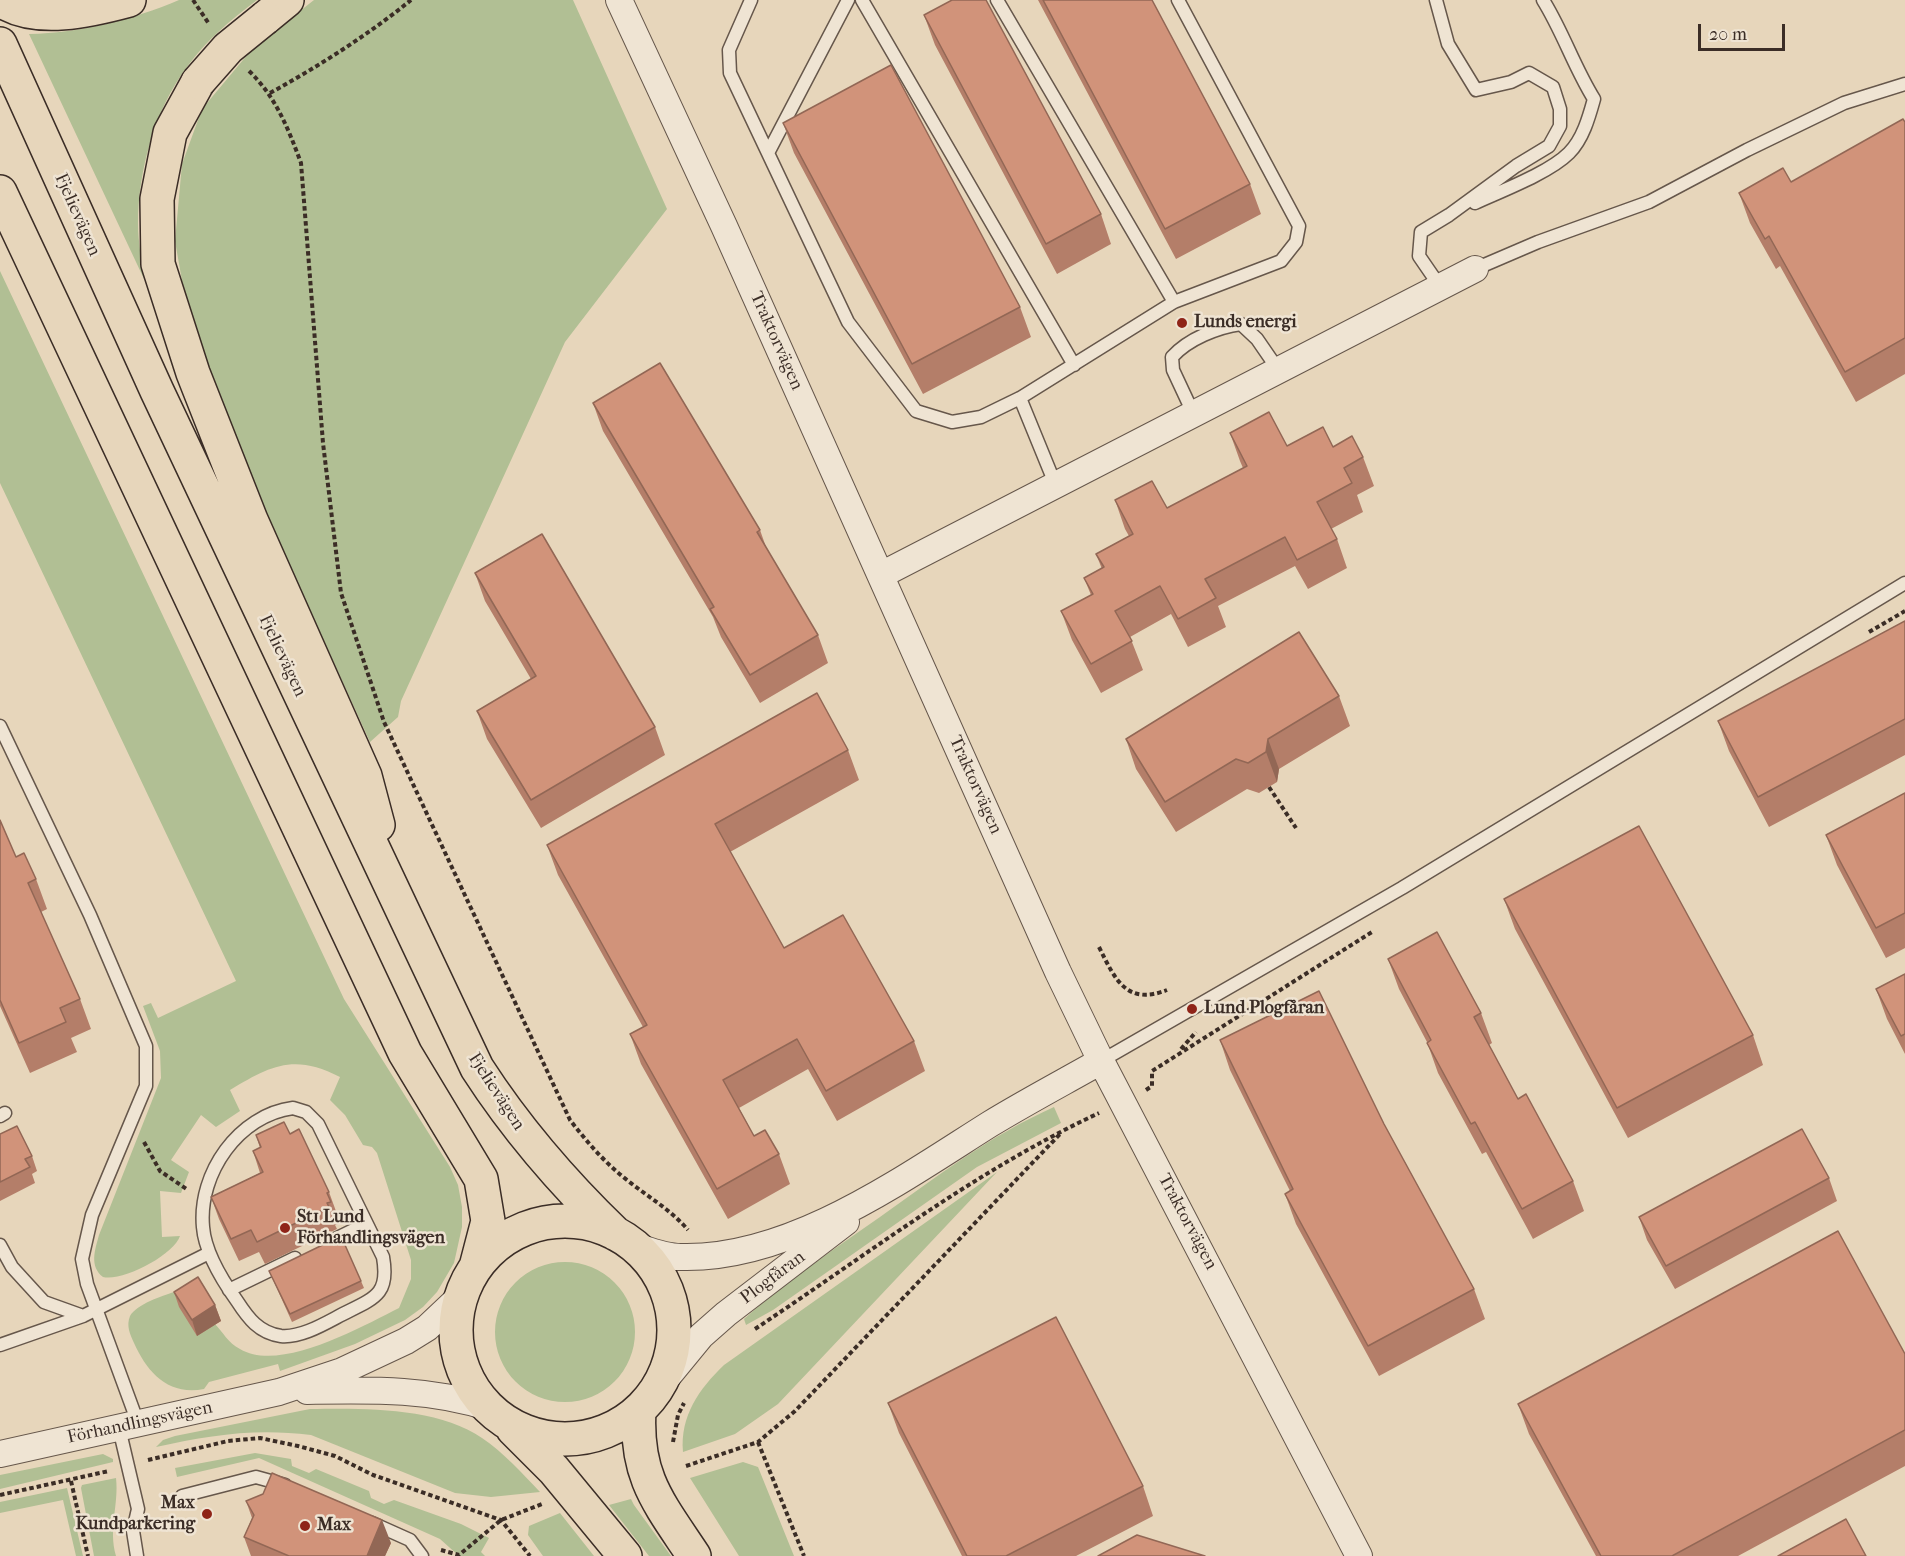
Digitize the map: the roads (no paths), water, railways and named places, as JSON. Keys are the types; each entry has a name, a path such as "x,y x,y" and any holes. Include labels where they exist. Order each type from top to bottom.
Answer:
{"main road":[{"path":"1,0 9,5 54,15 129,0"},
{"path":"276,9 228,48 198,82 170,133 157,199 158,264 193,373 251,520 364,776 400,908"},
{"name":"Fjelievägen","path":"0,44 157,391 477,1068 508,1116 573,1193 658,1273 672,1308 672,1352 667,1370 647,1401 639,1442 647,1481 694,1556"},
{"path":"0,192 405,1053 481,1179 488,1221 457,1331 461,1360 473,1388 554,1470 625,1556"},
{"name":"Fjelievägen","path":"470,1281 502,1242 540,1225 582,1223 624,1240"},
{"path":"498,1414 546,1437 574,1439 603,1432 647,1401"}],"street":[{"name":"Traktorvägen","path":"619,0 724,226 1049,952 1101,1061 1359,1556"},
{"path":"881,575 1475,269"},
{"name":"Plogfåran","path":"624,1240 678,1257 701,1257 775,1241 826,1220 904,1178 995,1121 1101,1061"},
{"name":"Plogfåran","path":"647,1401 694,1344 726,1314 904,1178"},
{"name":"Förhandlingsvägen","path":"0,1454 279,1392 342,1371 406,1341 427,1328 470,1281"},
{"name":"Förhandlingsvägen","path":"279,1392 412,1392 446,1396 498,1414"}],"lane":[{"path":"751,0 729,50 730,73 848,322 916,411 952,422 981,417 1020,398 1174,302 1281,261 1296,242 1299,226 1178,0"},
{"path":"768,153 849,0"},
{"path":"862,0 1074,364"},
{"path":"997,0 1174,302"},
{"path":"1436,0 1448,44 1476,90 1511,82 1529,73 1553,87 1560,109 1560,126 1549,146 1516,166 1449,215 1421,232 1419,256 1441,288"},
{"path":"1449,215 1546,169 1569,153 1586,127 1594,99 1576,72 1558,24 1544,0"},
{"path":"1475,269 1538,242 1649,202 1747,150 1844,104 1905,84"},
{"path":"1194,415 1172,364 1172,357 1178,350 1193,341 1228,326 1241,324 1257,339 1279,371"},
{"path":"1020,398 1056,486"},
{"path":"1101,1061 1402,888 1905,583"},
{"path":"0,726 90,915 146,1046 146,1086 92,1215 84,1240 82,1258 128,1426 129,1465 138,1509 133,1531 136,1556"},
{"path":"294,1108 306,1112 318,1124 366,1224 383,1257 387,1275 383,1286 372,1300 298,1335 283,1336 265,1332 257,1326 229,1290 209,1253 203,1228 203,1199 218,1163 241,1131 261,1118 281,1110 294,1108"},
{"path":"229,1290 366,1224"},
{"path":"0,1245 12,1267 44,1302 83,1316"},
{"path":"0,1345 83,1316 209,1253"},
{"path":"182,1496 256,1477 270,1479 298,1491"},
{"path":"363,1519 406,1538 421,1554"}],"place":[{"name":"Lunds energi","path":"1182,323"},
{"name":"Lund Plogfåran","path":"1192,1009"},
{"name":"St1 Lund Förhandlingsvägen","path":"285,1228"},
{"name":"Max Kundparkering","path":"207,1514"},
{"name":"Max","path":"305,1526"}]}
